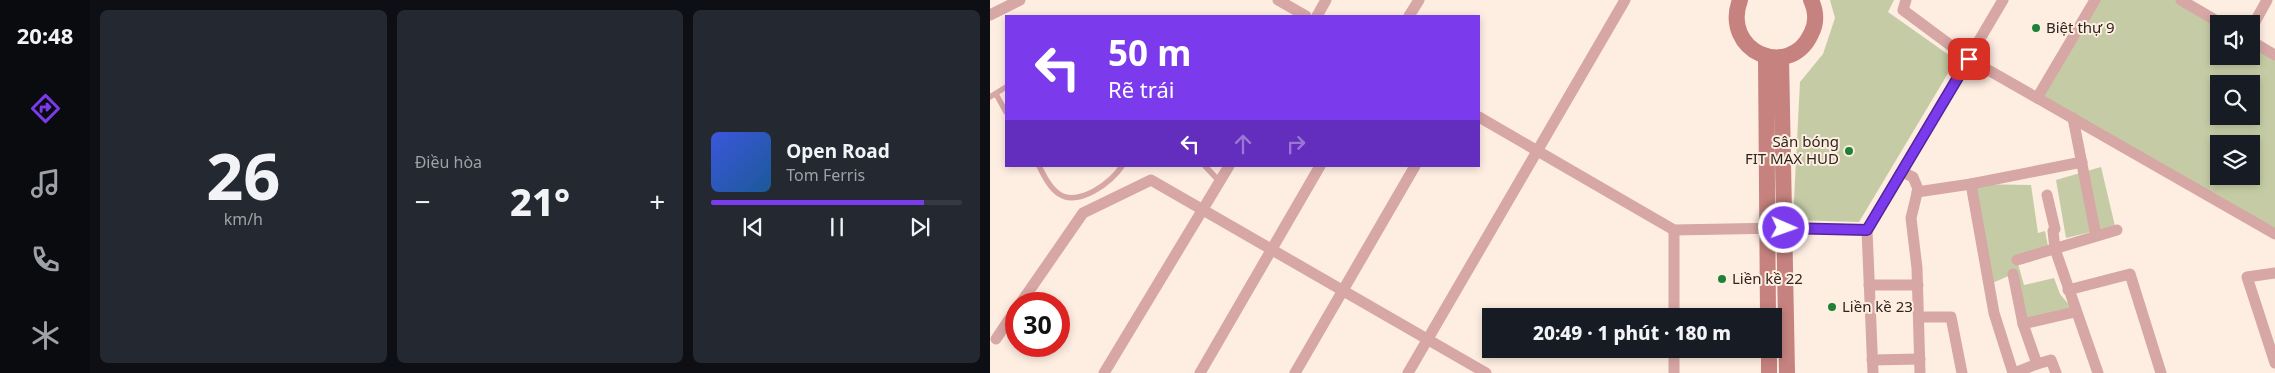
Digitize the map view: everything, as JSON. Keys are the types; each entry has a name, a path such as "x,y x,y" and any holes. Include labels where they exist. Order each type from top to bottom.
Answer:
{"main road":[{"path":"1740,0 1736,22 1740,34 1747,45 1756,52 1773,56 1792,54 1808,40 1816,18 1811,0"},
{"path":"1773,56 1776,228 1787,373"},
{"path":"1769,308 1776,228"},
{"path":"1768,358 1769,373"}],"street":[{"path":"990,15 1020,0"},
{"path":"1278,0 1304,15"},
{"path":"1318,15 1326,0"},
{"path":"1410,15 1418,0"},
{"path":"1408,373 1625,0"},
{"path":"1906,0 1903,10 1969,59 2275,234"},
{"path":"1873,373 1867,230 2003,0"},
{"path":"2037,98 2095,0"},
{"path":"2181,0 2210,17"},
{"path":"2259,15 2267,0"},
{"path":"2260,46 2275,55"},
{"path":"1480,118 1674,230 1776,228 1867,230"},
{"path":"2072,118 2096,236"},
{"path":"1917,192 1971,184 2082,162"},
{"path":"1104,373 1228,167"},
{"path":"1200,373 1319,167"},
{"path":"1295,373 1414,167"},
{"path":"1902,172 1908,174 1916,181 1917,192 1911,218 1918,285 1920,373"},
{"path":"1028,292 1083,213 1151,180 1486,373"},
{"path":"1971,184 1994,312 2014,373 2051,360 2056,373"},
{"path":"2048,195 2055,229 2053,231 2055,249 2075,312 2098,373"},
{"path":"1674,230 1674,308"},
{"path":"2017,260 2117,230"},
{"path":"2275,273 2247,277 2275,363"},
{"path":"2013,274 2023,324 2037,364"},
{"path":"2068,290 2130,274 2161,373"},
{"path":"1869,284 1918,285"},
{"path":"2023,324 2075,312"},
{"path":"1919,316 1951,317 1962,373"},
{"path":"996,339 1005,326"},
{"path":"1674,358 1674,373"},
{"path":"1872,360 1920,359"}],"lane":[{"path":"1005,87 993,96 1005,111"},
{"path":"1040,167 1050,186 1058,194 1071,198 1096,191 1114,178 1121,167"},
{"path":"1206,167 1220,182"}],"green space":[{"name":"Sân bóng FIT MAX HUD","path":"1830,0 1894,0 1888,12 1956,60 1859,222 1793,220 1800,82 1823,54 1835,18"},
{"path":"2095,0 2181,0 2210,18 2210,65 2260,65 2260,46 2275,55 2275,234 2037,98"},
{"path":"2101,167 2115,226 2066,238 2056,180"},
{"path":"1971,184 2031,185 2038,233 2045,231 2049,251 2017,260 2024,285 2054,278 2060,294 2075,312 2023,324 2013,274 1990,284"}],"place":[{"name":"Biệt thự 9","path":"2036,28"},
{"name":"Sân bóng FIT MAX HUD","path":"1849,151"},
{"name":"Liền kề 22","path":"1722,279"},
{"name":"Liền kề 23","path":"1832,307"}],"route":[{"path":"1784,228 1867,230 1969,59"}]}
